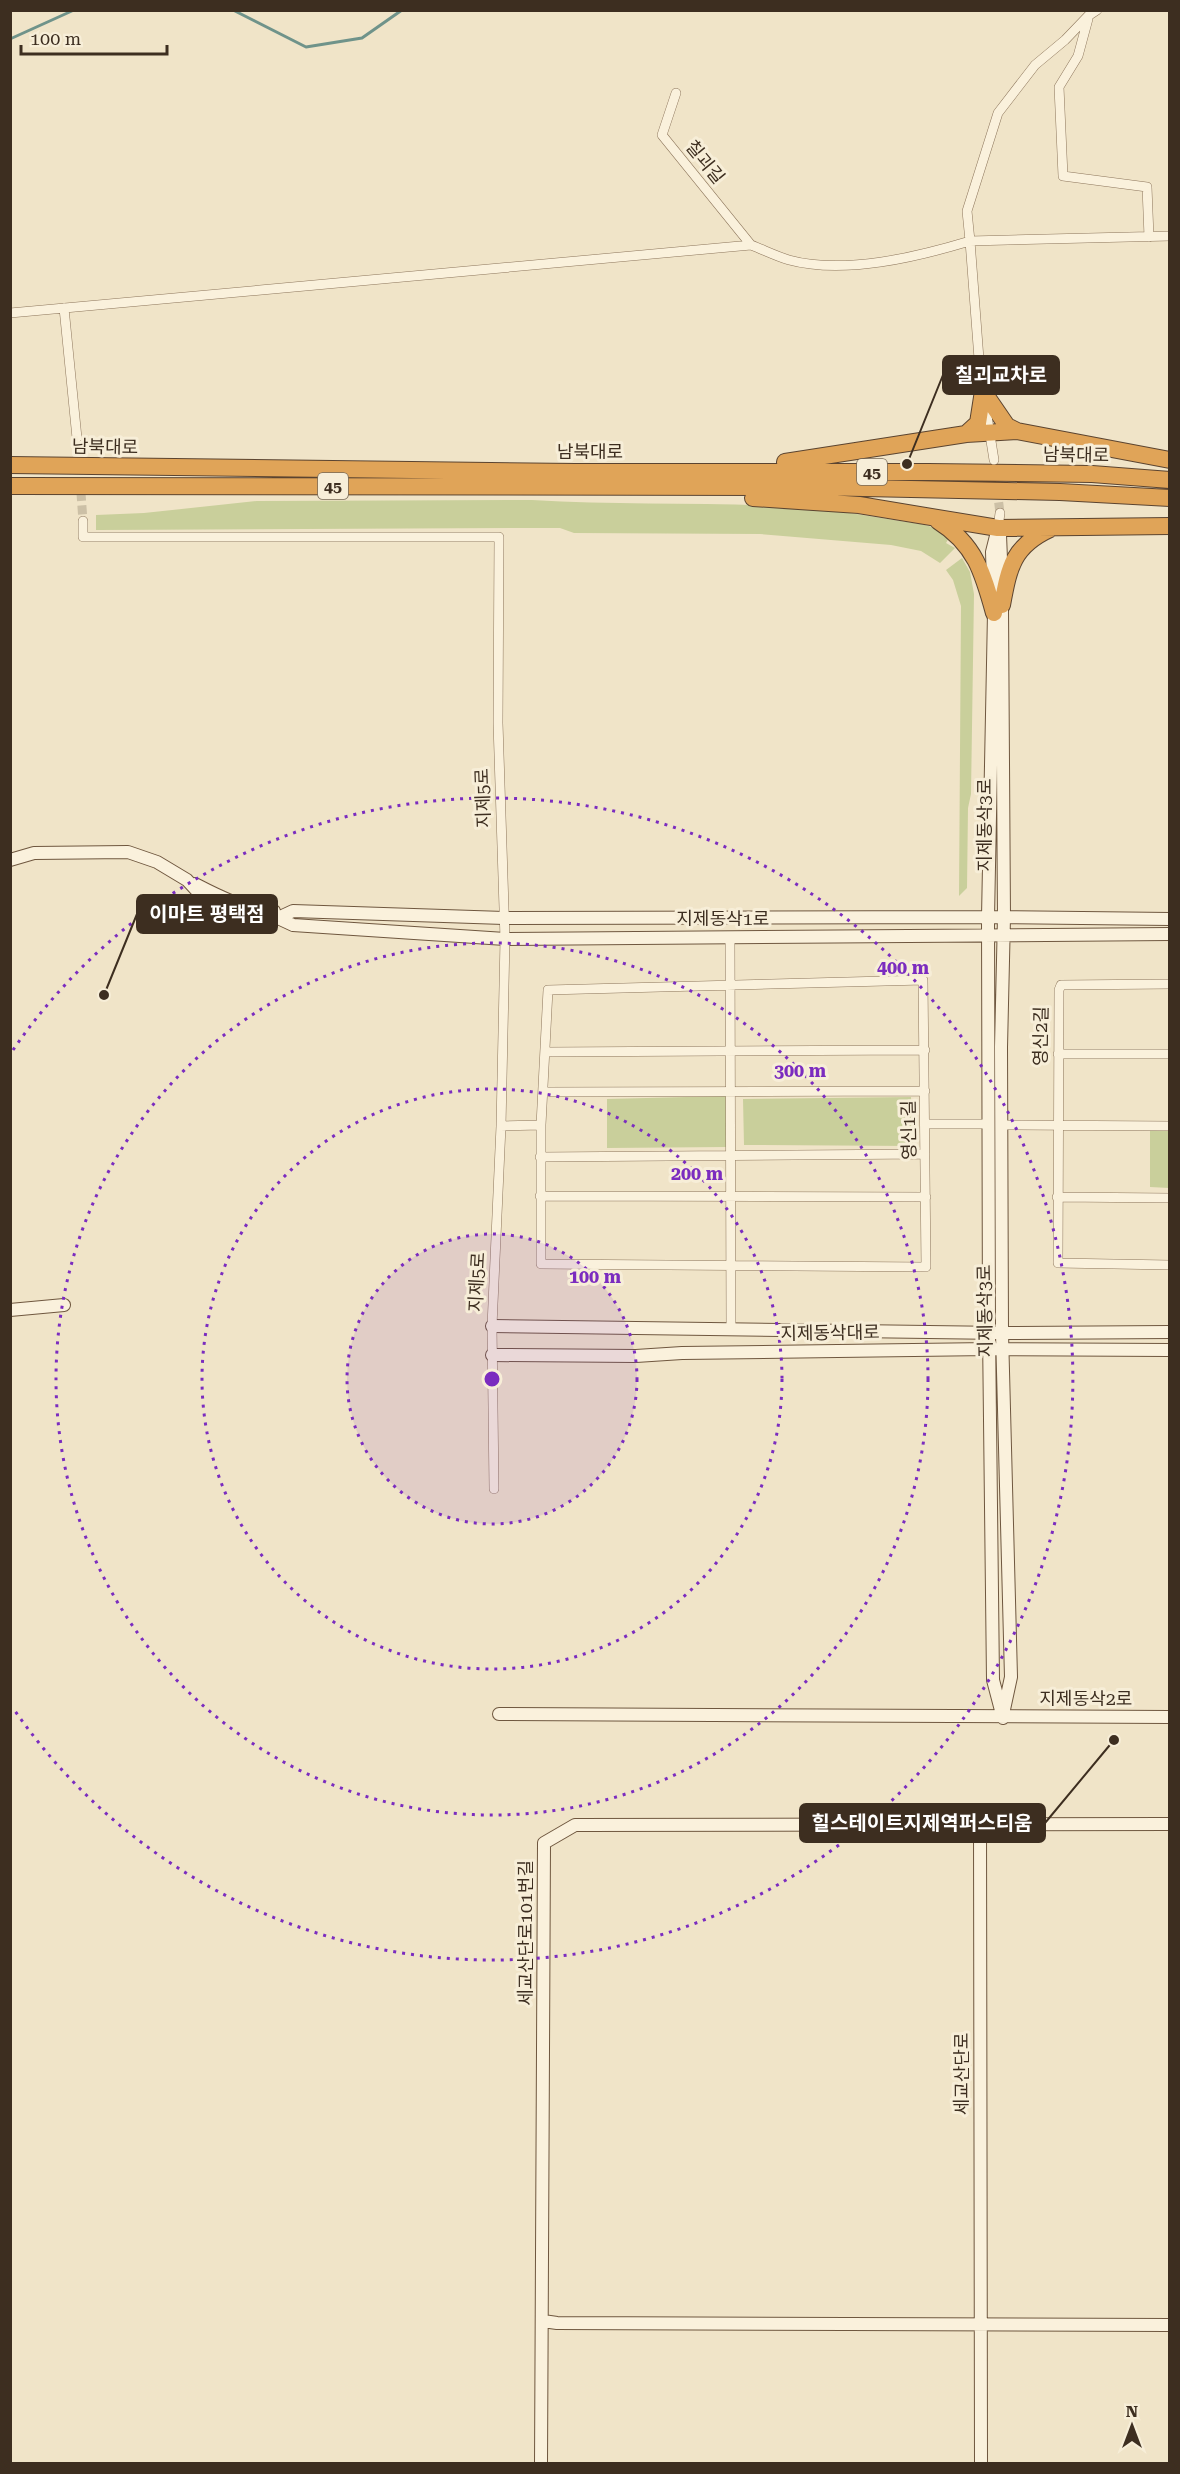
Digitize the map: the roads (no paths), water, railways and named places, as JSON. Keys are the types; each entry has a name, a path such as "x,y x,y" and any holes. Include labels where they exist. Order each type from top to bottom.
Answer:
{"highway":[{"path":"983,391 1007,426 1017,431"},
{"path":"966,434 978,423 983,391"},
{"path":"575,472 640,465 791,462 966,434 1017,431 1170,460"},
{"name":"남북대로","path":"10,465 575,472 1092,474 1170,480"},
{"name":"남북대로","path":"10,486 816,487 1060,492 1170,498"},
{"path":"655,488 686,495 859,505 933,517 999,520 1053,528 1170,525"},
{"path":"933,517 955,531 971,549 998,609"},
{"path":"998,609 1008,571 1021,548 1034,537 1053,528"}],"street":[{"path":"994,460 980,372 967,211 998,113 1035,64 1097,10"},
{"path":"1088,16 1078,56 1059,87 1063,176 1147,188 1149,237"},
{"name":"칠괴길","path":"676,93 662,135 751,245"},
{"path":"10,313 751,245 790,260 828,265 878,262 924,255 970,241 1170,236"},
{"path":"64,309 77,438"},
{"name":"지제동삭3로","path":"999,520 1002,546 988,916 988,1333 993,1680 1003,1718"},
{"name":"지제5로","path":"83,521 83,537 499,537 498,723 505,939 501,1126 492,1326 494,1489"},
{"name":"지제동삭3로","path":"998,609 1004,917 1001,1125 1002,1333 1011,1677 1003,1718"},
{"name":"지제동삭1로","path":"10,860 34,853 128,852 157,862 187,880 199,893 207,920 278,918 293,911 504,918 988,916 1170,920"},
{"path":"187,880 243,906 259,910 293,911"},
{"name":"지제동삭1로","path":"278,918 293,925 505,939 1170,934"},
{"path":"730,937 731,1329"},
{"name":"영신1길","path":"922,980 925,1050 926,1267 541,1264 540,1157 548,990 731,985 922,980"},
{"name":"영신2길","path":"1170,984 1060,985 1057,1125 1057,1259 1059,1263 1170,1265"},
{"path":"546,1052 925,1050"},
{"path":"1058,1054 1170,1054"},
{"path":"543,1092 925,1091"},
{"path":"925,1124 988,1124"},
{"path":"501,1126 541,1125"},
{"path":"1001,1125 1170,1126"},
{"path":"540,1157 925,1154"},
{"path":"540,1196 926,1197"},
{"path":"1057,1197 1170,1198"},
{"path":"10,1310 64,1305"},
{"name":"지제동삭대로","path":"492,1326 988,1333 1170,1332"},
{"name":"지제동삭대로","path":"492,1355 636,1356 682,1353 989,1349 1170,1350"},
{"name":"지제동삭2로","path":"499,1714 1170,1717"},
{"path":"980,1824 1170,1824"},
{"name":"세교산단로101번길","path":"541,2463 544,1843 575,1825 980,1824"},
{"name":"세교산단로","path":"980,1824 981,2463"},
{"path":"543,2320 569,2323 1170,2325"}],"waterway":[{"path":"10,39 74,10"},
{"path":"233,10 306,47 362,38 402,10"}],"tunnel":[{"path":"77,438 83,521"},
{"path":"997,489 1000,513"}],"place":[{"name":"칠괴교차로","path":"907,464"},
{"name":"이마트 평택점","path":"104,995"},
{"name":"힐스테이트지제역퍼스티움","path":"1114,1740"}]}
